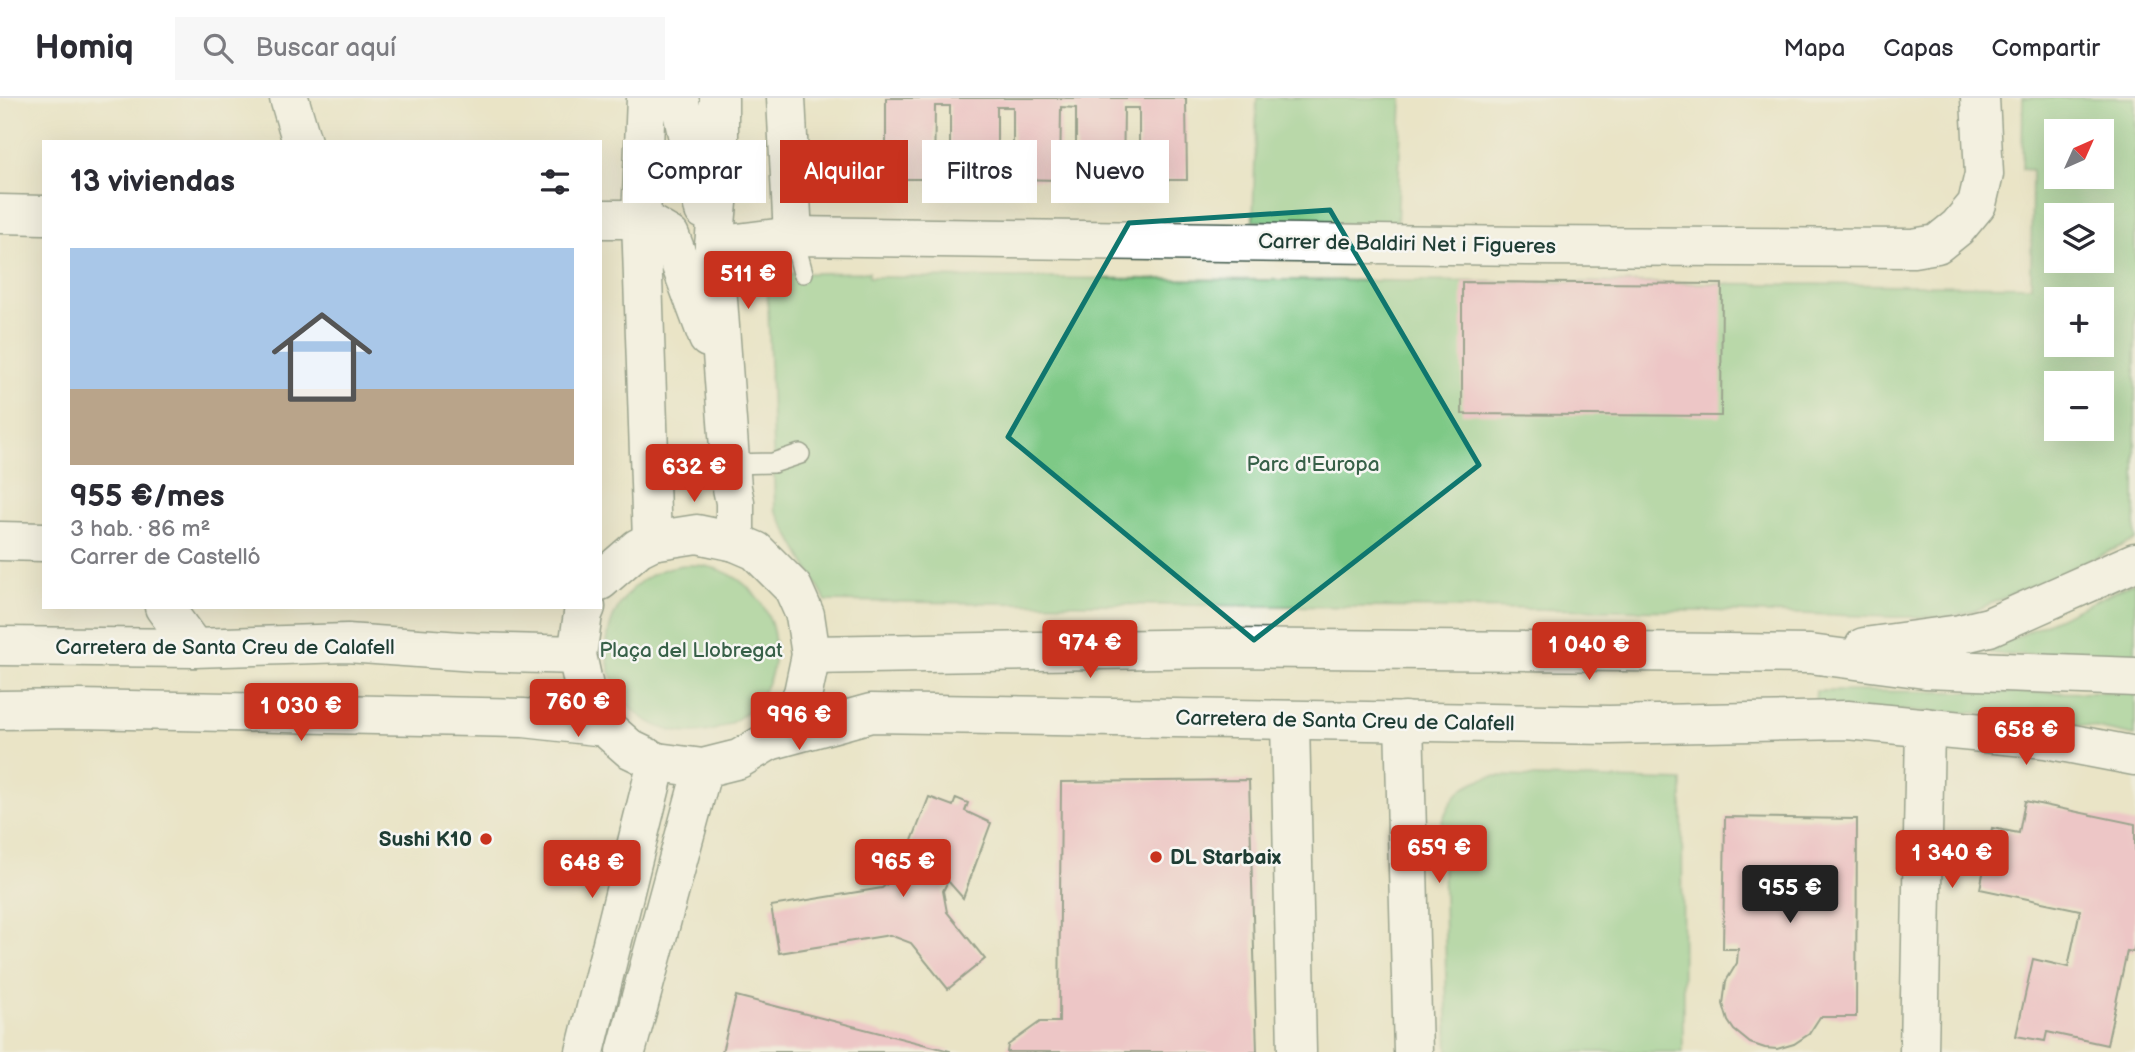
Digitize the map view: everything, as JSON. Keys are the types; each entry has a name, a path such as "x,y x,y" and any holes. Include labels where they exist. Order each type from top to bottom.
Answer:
{"street":[{"path":"289,98 301,140"},
{"path":"646,98 641,219 652,541"},
{"path":"679,98 699,192 714,246"},
{"path":"719,98 719,192 714,246 735,502 735,541"},
{"path":"786,98 793,236"},
{"name":"Carrer de Baldiri Net i Figueres","path":"714,246 793,236 1913,248 1937,244 1958,227 1977,204 1984,174 1980,98"},
{"path":"0,214 42,215"},
{"path":"602,219 641,219 670,236 724,381"},
{"path":"585,609 577,655 586,696 605,726 630,749 657,762 703,768 740,759 769,741 795,711 803,692 811,655 805,615 793,588 756,551 735,541 697,534 652,541 638,548 602,579"},
{"path":"0,541 42,541"},
{"path":"1810,654 1961,634 1989,627 2135,562"},
{"path":"165,609 194,648"},
{"name":"Carretera de Santa Creu de Calafell","path":"0,646 194,648 347,643 475,652 577,655"},
{"path":"811,655 1219,648 1810,654 1925,669 2135,677"},
{"path":"0,710 80,709 524,718 605,726"},
{"name":"Carretera de Santa Creu de Calafell","path":"769,741 871,713 1609,725 1847,720 2046,739 2135,756"},
{"path":"1290,720 1297,1052"},
{"path":"1404,721 1413,1052"},
{"path":"1919,1052 1925,727"},
{"path":"584,1052 657,762"},
{"path":"626,1052 703,768"}],"lane":[{"path":"793,236 803,273"},
{"path":"730,464 773,463 800,454"}],"highlighted area":[{"path":"1330,210 1479,465 1254,640 1008,437 1129,223"}],"green space":[{"path":"1257,98 1402,98 1397,226 1253,221"},
{"name":"Parc d'Europa","path":"2023,98 2135,98 2135,540 1974,611 1947,617 1894,617 1711,611 826,601 775,509 767,274 869,272 869,277 2031,286 2032,170 2022,169"},
{"name":"Plaça del Llobregat","path":"691,565 723,571 750,590 769,617 775,649 769,681 750,708 723,727 691,733 659,727 632,708 613,681 607,649 613,617 632,590 659,571"},
{"path":"2135,582 2135,654 1990,653 1993,648"},
{"path":"1816,691 2135,693 2135,736 2006,714 1815,708"},
{"path":"1494,776 1682,781 1683,1052 1448,1052 1442,822 1450,804 1460,791 1475,782"}],"building":[{"path":"886,98 1186,98 1187,180 1169,180 1169,140 1139,140 1139,108 1124,108 1124,140 1076,140 1076,108 1061,107 1061,140 1051,140 1051,180 1037,180 1037,140 1013,140 1013,107 997,107 997,140 950,140 950,106 935,106 935,140 922,140 922,179 908,179 908,140 886,140"},
{"path":"1462,282 1722,284 1721,416 1462,414"},
{"name":"DL Starbaix","path":"1249,780 1257,1052 1007,1052 1008,1045 1040,1022 1059,1022 1061,782"},
{"path":"929,797 953,806 956,798 968,803 965,811 991,823 963,898 948,881 943,891 947,912 985,959 948,989 911,943 890,935 779,953 771,906 882,888 899,874"},
{"path":"2025,801 2135,824 2135,945 2133,952 2127,951 2107,1045 2047,1032 2045,1041 2016,1036 2033,959 2068,967 2080,910 1980,889 1992,828 2019,833"},
{"path":"1725,817 1857,819 1856,1017 1820,1017 1809,1034 1794,1044 1777,1049 1750,1043 1734,1030 1728,1021 1723,1004 1726,981 1737,963 1738,949 1723,949"},
{"path":"736,996 950,1051 950,1052 722,1052"}],"place":[{"name":"Sushi K10","path":"486,839"},
{"name":"DL Starbaix","path":"1156,857"}]}
